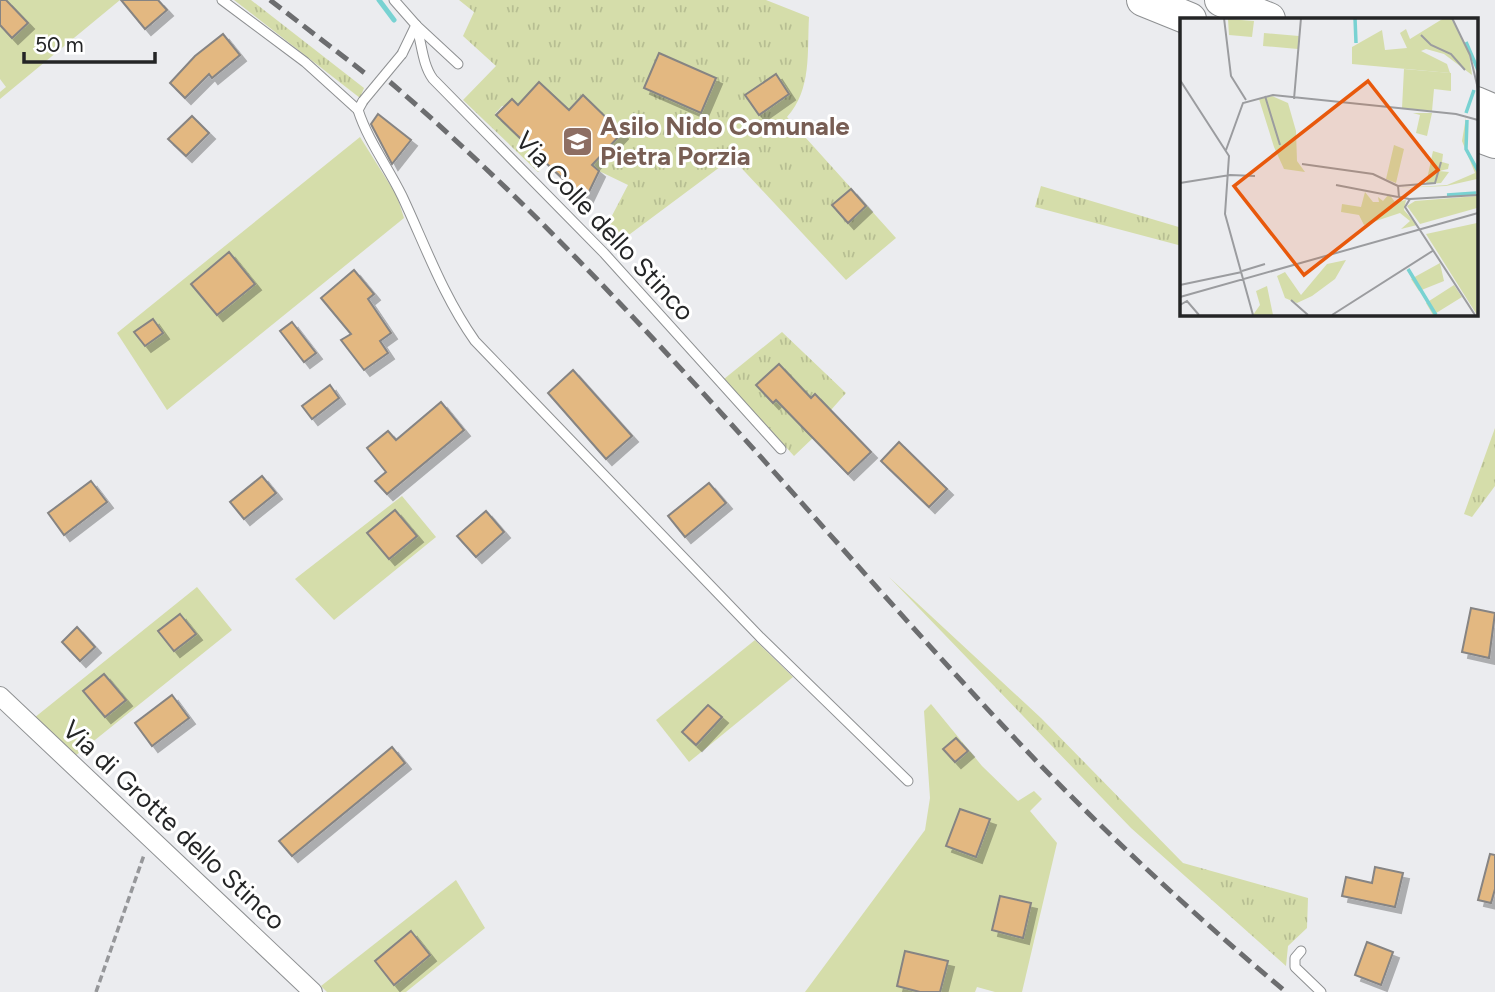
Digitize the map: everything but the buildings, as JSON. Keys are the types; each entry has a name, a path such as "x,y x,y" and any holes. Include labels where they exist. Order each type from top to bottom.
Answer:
{"highway":[{"path":"1143,0 1188,18"},
{"path":"1221,0 1266,18"},
{"path":"1478,104 1495,111"},
{"path":"1478,136 1495,142"}],"street":[{"name":"Via di Grotte dello Stinco","path":"0,696 313,992"}],"lane":[{"path":"222,0 305,62 358,110 449,299 475,341 760,637 908,781"},
{"name":"Via Colle dello Stinco","path":"394,0 415,25 424,46 427,71 433,79 604,253 781,449"},
{"path":"358,110 402,54 415,25 458,64"},
{"path":"1301,951 1294,963 1297,972 1321,992"}],"path":[{"path":"96,992 145,855 156,843"}],"green space":[{"path":"6,0 120,0 0,99 0,92 6,87 0,79 0,25 12,37 27,23"},
{"path":"234,0 251,0 364,88 360,98"},
{"path":"459,0 766,0 809,17 807,70 801,95 787,117 896,238 846,280 732,158 618,243 606,236 604,231 628,185 592,165 622,132 583,96 561,118 559,101 539,82 518,105 502,106 495,114 546,163 538,172 463,100 496,66 463,36 474,12"},
{"path":"360,137 397,196 404,218 167,410 117,333","holes":["229,253 255,284 217,315 191,284"]},
{"path":"1041,186 1180,227 1180,245 1035,207"},
{"path":"782,332 846,393 831,410 836,416 794,456 724,379"},
{"path":"1495,428 1495,486 1472,517 1464,514"},
{"path":"402,496 436,537 334,620 295,579","holes":["395,510 417,536 389,559 367,533"]},
{"path":"889,577 1041,718 1183,863 1308,898 1307,928 1288,946 1286,966 1131,828"},
{"path":"197,587 232,630 75,756 34,718","holes":["180,614 195,634 174,651 158,631"]},
{"path":"755,640 793,677 689,762 656,720"},
{"path":"931,704 982,766 1018,801 1034,791 1042,799 1030,811 1057,843 1022,992 995,992 977,987 975,992 940,992 947,961 905,951 897,986 920,992 805,992 925,830 930,798 924,711","holes":["960,809 990,820 976,857 947,846"]},
{"path":"456,880 485,928 406,992 327,992 321,986","holes":["411,932 430,955 394,985 375,961"]}],"waterway":[{"path":"379,0 394,20"}],"railway":[{"path":"270,0 366,74"},
{"path":"390,82 558,239 715,406 945,663 1054,779 1151,873 1286,992"}],"place":[{"name":"Asilo Nido Comunale Pietra Porzia","path":"577,141"}]}
